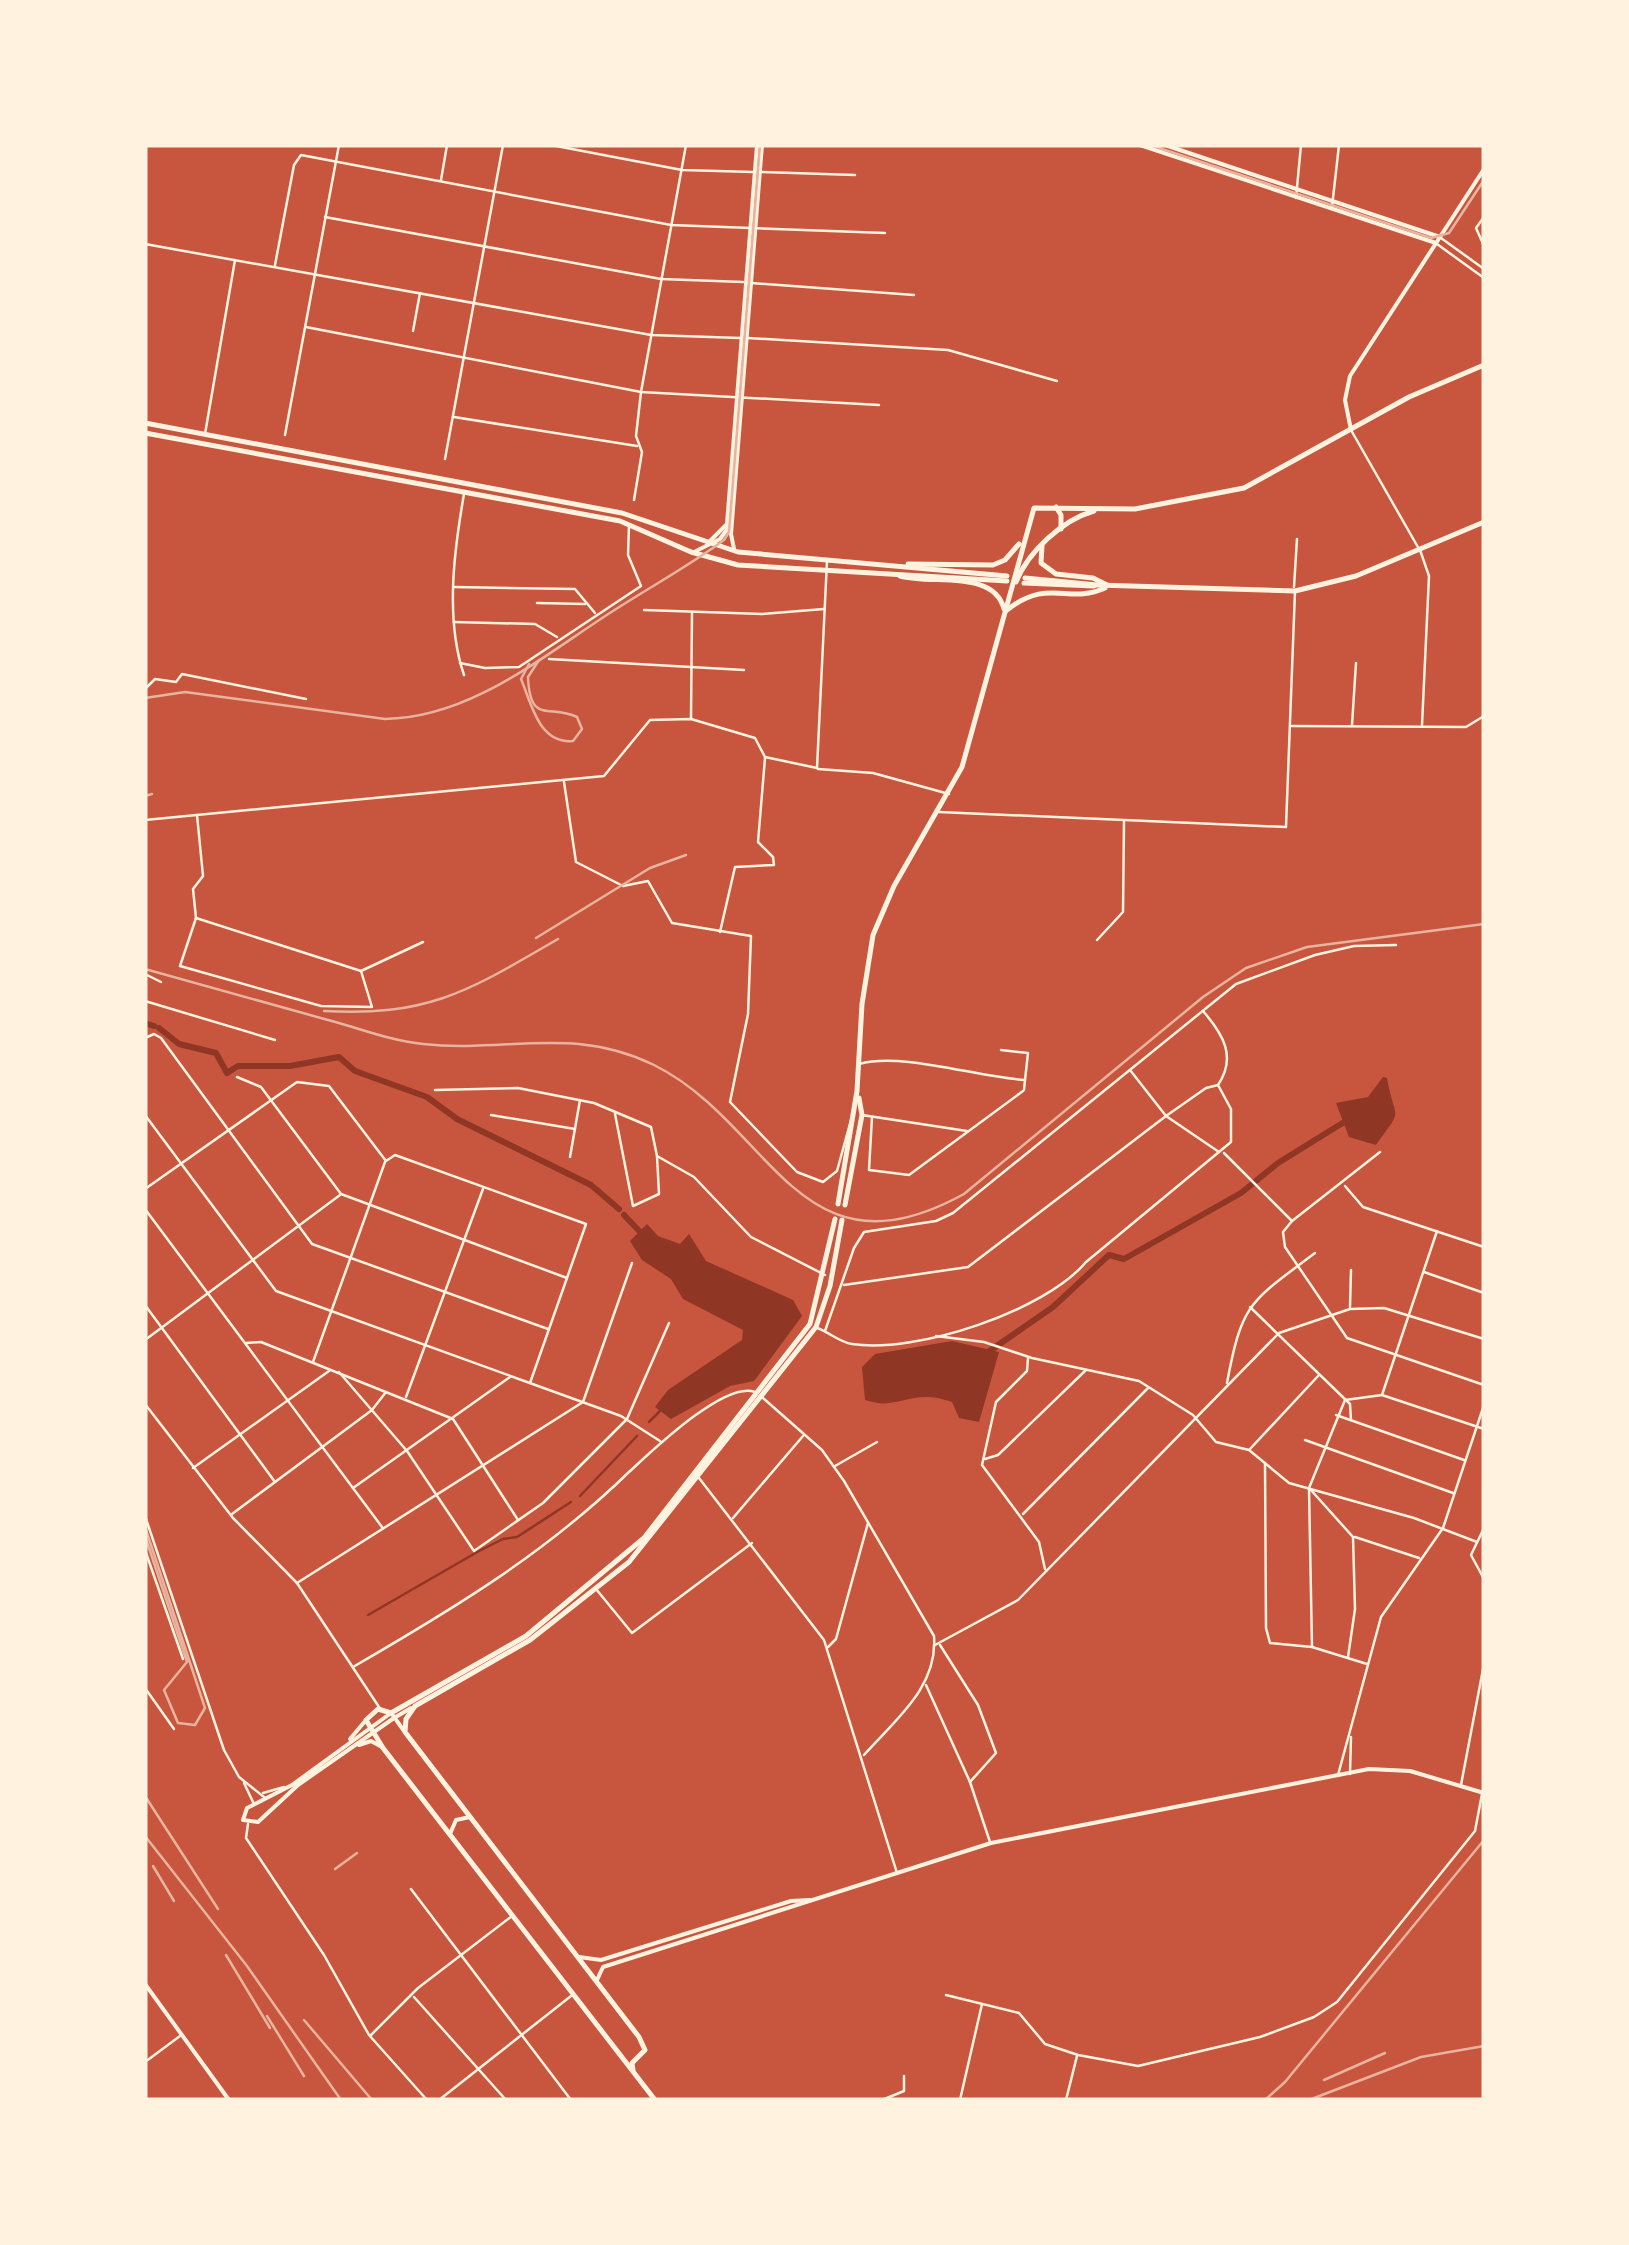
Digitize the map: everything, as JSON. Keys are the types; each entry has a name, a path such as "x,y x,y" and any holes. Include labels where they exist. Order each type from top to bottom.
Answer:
{"main road":[{"path":"738,552 731,542 732,523 760,145"},
{"path":"1140,145 1436,243"},
{"path":"1165,145 1440,237"},
{"path":"1351,430 1345,400 1350,376 1484,169"},
{"path":"145,423 622,512 738,552 902,564 993,565 1009,557 1034,508 1135,509 1244,488 1409,397 1484,365"},
{"path":"702,542 719,536 727,524 738,422"},
{"path":"145,433 620,521 691,552 738,565 1007,579 902,564"},
{"path":"1054,506 1062,515 1059,532"},
{"path":"1009,599 1023,565 1040,547 1080,516 1102,510"},
{"path":"620,521 626,517 622,512"},
{"path":"630,524 636,516"},
{"path":"1040,547 1040,563 1048,571 1110,586 1295,591 1356,576 1484,522"},
{"path":"691,552 710,545 732,523"},
{"path":"857,1090 862,1119 841,1204 857,1090 864,989 878,918 950,794 966,754 1026,528"},
{"path":"1024,538 1028,546 1040,547"},
{"path":"896,576 985,585 998,593 1005,612"},
{"path":"1025,580 1095,582"},
{"path":"1005,612 1032,594 1093,593 1110,586"},
{"path":"854,1114 862,1119"},
{"path":"393,1715 416,1706 530,1640 594,1586 644,1538 760,1396 816,1327 830,1286 839,1219 810,1324 760,1396 699,1478 638,1554 594,1586 513,1645 393,1715 371,1731 348,1746 292,1785 263,1795 243,1815 248,1824 258,1822 348,1746 378,1709 393,1715 644,2044 644,2052 634,2060 622,2058"},
{"path":"404,1732 406,1718 416,1706"},
{"path":"366,1720 383,1748 654,2100"},
{"path":"348,1746 369,1741 383,1748"},
{"path":"576,1955 601,1960 814,1900 991,1843 1350,1774 1394,1768 1483,1792"},
{"path":"450,1835 456,1820 470,1817"},
{"path":"597,1980 604,1967 792,1904"},
{"path":"601,1960 604,1967"},
{"path":"145,1984 229,2100"},
{"path":"634,2060 634,2073"}],"street":[{"path":"285,436 339,145"},
{"path":"440,181 447,145"},
{"path":"445,459 504,145"},
{"path":"551,145 682,170 855,175"},
{"path":"634,500 642,452 638,445 641,392 686,145"},
{"path":"1296,198 1301,145"},
{"path":"1331,208 1339,145"},
{"path":"275,266 295,160 301,155 672,224 885,232"},
{"path":"1484,217 1476,228 1484,246"},
{"path":"326,218 661,280 914,295"},
{"path":"1440,237 1483,274"},
{"path":"1436,243 1483,274"},
{"path":"145,244 651,335 948,350 1057,381"},
{"path":"205,435 235,260"},
{"path":"412,331 420,292"},
{"path":"306,327 641,392 879,404"},
{"path":"145,378 146,363"},
{"path":"454,417 629,448 638,445"},
{"path":"1351,430 1419,550 1429,576 1422,727"},
{"path":"464,492 454,587 454,622 464,675"},
{"path":"460,663 485,668 519,667 641,586 628,555 630,524"},
{"path":"939,812 1286,827 1296,539"},
{"path":"816,768 827,560"},
{"path":"454,587 575,589 596,614"},
{"path":"536,604 589,604"},
{"path":"644,610 825,609"},
{"path":"690,719 692,612"},
{"path":"454,622 534,624 558,638"},
{"path":"549,660 744,670"},
{"path":"1352,726 1356,662"},
{"path":"145,689 152,680 174,683 182,674 306,700"},
{"path":"1290,726 1466,727 1484,716"},
{"path":"145,820 604,776 650,720 690,719 755,738 765,757 758,842 773,857 774,865 735,867 720,932"},
{"path":"765,757 816,768 873,773 950,794"},
{"path":"564,781 576,862 623,886 648,881 672,923 752,936 754,949 740,1069 730,1102 797,1172 824,1182 837,1171 844,1131 854,1114"},
{"path":"197,814 203,876 193,889 196,918 179,964 321,1006 372,1008 361,971"},
{"path":"1097,940 1123,912 1124,822"},
{"path":"196,918 361,971 422,942"},
{"path":"825,1331 864,1232 945,1218 1202,1010 1259,972 1341,949 1396,946"},
{"path":"145,974 161,982"},
{"path":"145,1001 274,1040"},
{"path":"816,1327 846,1343 863,1345 930,1336 1022,1311 1055,1292 1163,1196 1227,1148 1231,1112 1218,1085 1228,1056 1220,1032 1202,1010"},
{"path":"145,1038 154,1034 161,1038 312,1244 550,1330"},
{"path":"872,1117 868,1166 874,1174 912,1174 1024,1090 1028,1054 1001,1050"},
{"path":"857,1064 885,1058 986,1077 1025,1080"},
{"path":"1130,1069 1166,1116 1221,1153 1294,1220"},
{"path":"237,1076 257,1083 341,1194 568,1278"},
{"path":"145,1189 300,1080 328,1086 386,1161"},
{"path":"842,1285 968,1267 1166,1116 1206,1088 1218,1085"},
{"path":"435,1090 518,1088 580,1100 651,1126 660,1192 633,1206 615,1113"},
{"path":"570,1157 580,1100"},
{"path":"491,1114 575,1129"},
{"path":"145,1115 276,1291 583,1402 626,1419 660,1441"},
{"path":"862,1119 872,1117 968,1132"},
{"path":"1380,1152 1294,1220 1283,1232 1283,1244 1347,1338 1484,1385"},
{"path":"312,1362 386,1161 394,1154 587,1225 530,1384"},
{"path":"657,1156 694,1178 751,1237 824,1275"},
{"path":"1344,1184 1363,1207 1484,1248"},
{"path":"406,1399 484,1186"},
{"path":"145,1340 341,1194"},
{"path":"145,1209 383,1528"},
{"path":"1382,1394 1437,1231"},
{"path":"1226,1385 1236,1331 1250,1306 1315,1253"},
{"path":"297,1583 583,1402 632,1263"},
{"path":"1350,1308 1351,1270"},
{"path":"1423,1272 1484,1293"},
{"path":"145,1305 275,1482"},
{"path":"1250,1306 1352,1407 1351,1420"},
{"path":"863,1756 926,1685 937,1644 1014,1604 1279,1333 1350,1308 1384,1308 1484,1339"},
{"path":"339,1372 406,1451 474,1551 544,1503 626,1419 669,1323"},
{"path":"930,1336 984,1342 1149,1387 1196,1420 1216,1442 1249,1450 1289,1483 1443,1528 1477,1542"},
{"path":"245,1343 261,1342 453,1419 519,1521"},
{"path":"1028,1357 1027,1372 996,1402 983,1469 1022,1515 1038,1542 1045,1570"},
{"path":"192,1468 331,1369"},
{"path":"983,1460 998,1455 1087,1369"},
{"path":"1249,1450 1319,1375"},
{"path":"353,1488 511,1376"},
{"path":"1022,1515 1149,1387"},
{"path":"353,1667 463,1605 517,1568 588,1511 660,1441 739,1391 760,1396 804,1434 834,1467 928,1620 937,1644 978,1706 996,1753 970,1782"},
{"path":"231,1514 372,1410 387,1392"},
{"path":"1312,1646 1309,1488 1345,1400 1382,1394 1484,1429"},
{"path":"145,1404 231,1514 297,1583 378,1709"},
{"path":"1338,1777 1381,1617 1443,1528 1484,1405"},
{"path":"1336,1415 1465,1461"},
{"path":"733,1518 804,1434"},
{"path":"1304,1440 1454,1493"},
{"path":"834,1467 877,1442"},
{"path":"1265,1463 1266,1628 1270,1644 1312,1646 1368,1665"},
{"path":"699,1478 752,1543 827,1648 897,1875"},
{"path":"1309,1488 1354,1537 1421,1558"},
{"path":"145,1516 224,1750 254,1803"},
{"path":"827,1648 836,1639 868,1522"},
{"path":"1484,1528 1472,1558 1484,1579"},
{"path":"1348,1658 1355,1610 1354,1537"},
{"path":"594,1586 632,1633 752,1543"},
{"path":"145,1550 182,1658"},
{"path":"1461,1786 1484,1664"},
{"path":"926,1685 970,1782 991,1843"},
{"path":"145,1688 174,1729"},
{"path":"1476,1702 1484,1705"},
{"path":"1350,1774 1351,1730"},
{"path":"244,1781 263,1795 273,1810"},
{"path":"946,1994 1019,2013 1040,2041 1078,2055 1142,2065 1260,2037 1326,2010 1476,1831 1483,1792"},
{"path":"248,1824 246,1838 324,1956 369,2035 427,2100"},
{"path":"411,1889 571,2100"},
{"path":"369,2035 512,1916"},
{"path":"439,2100 477,2066 573,1994"},
{"path":"413,1996 506,2100"},
{"path":"960,2100 982,2004"},
{"path":"145,2062 181,2035"},
{"path":"1066,2100 1078,2055"},
{"path":"882,2100 904,2091 904,2076"}],"shaded area":[{"path":"1383,1077 1387,1078 1395,1109 1391,1124 1376,1145 1349,1137 1336,1103 1368,1097"},
{"path":"647,1224 658,1236 680,1244 689,1234 706,1261 793,1300 802,1316 754,1381 730,1386 671,1419 655,1407 668,1390 742,1340 743,1330 683,1299 671,1279 642,1260 630,1241"},
{"path":"952,1341 999,1352 979,1422 959,1418 952,1402 937,1398 887,1403 865,1400 862,1367 875,1354"}],"waterway":[{"path":"145,1023 154,1026"},
{"path":"159,1028 179,1044 216,1053 227,1073 238,1066 290,1066 339,1057 355,1071 427,1097 457,1119 591,1185 619,1209"},
{"path":"988,1352 1053,1307 1109,1255 1124,1259 1241,1193 1278,1163 1349,1119"},
{"path":"624,1215 644,1236"},
{"path":"649,1422 660,1411"},
{"path":"580,1496 637,1436"},
{"path":"368,1615 479,1551 517,1537 571,1502"}],"tram line":[{"path":"145,698 185,692 385,719 447,708 505,681 724,540 729,532 760,145"},
{"path":"1150,145 1431,238 1449,233 1484,180"},
{"path":"529,664 521,679 538,721 552,736 573,741 582,729 577,717 543,710 533,702 528,677 539,660"},
{"path":"145,1527 205,1708 195,1725 178,1723 164,1690 187,1662 145,1536"}],"railway":[{"path":"145,796 152,794"},
{"path":"536,938 650,868 686,855"},
{"path":"145,969 411,1042 454,1046 567,1043 624,1053 654,1065 695,1091 791,1186 824,1209 862,1221 908,1217 964,1194 1203,997 1246,968 1307,947 1484,924"},
{"path":"324,1011 393,1009 448,996 499,973 558,939"},
{"path":"145,1796 218,1909"},
{"path":"145,1836 247,1966 341,2100"},
{"path":"1265,2100 1285,2082 1484,1840"},
{"path":"335,1869 357,1853"},
{"path":"153,1866 174,1901"},
{"path":"226,1955 270,2028"},
{"path":"267,2016 304,2076"},
{"path":"304,2020 372,2100"},
{"path":"1309,2100 1421,2057 1484,2046"},
{"path":"1324,2080 1385,2053"}]}
